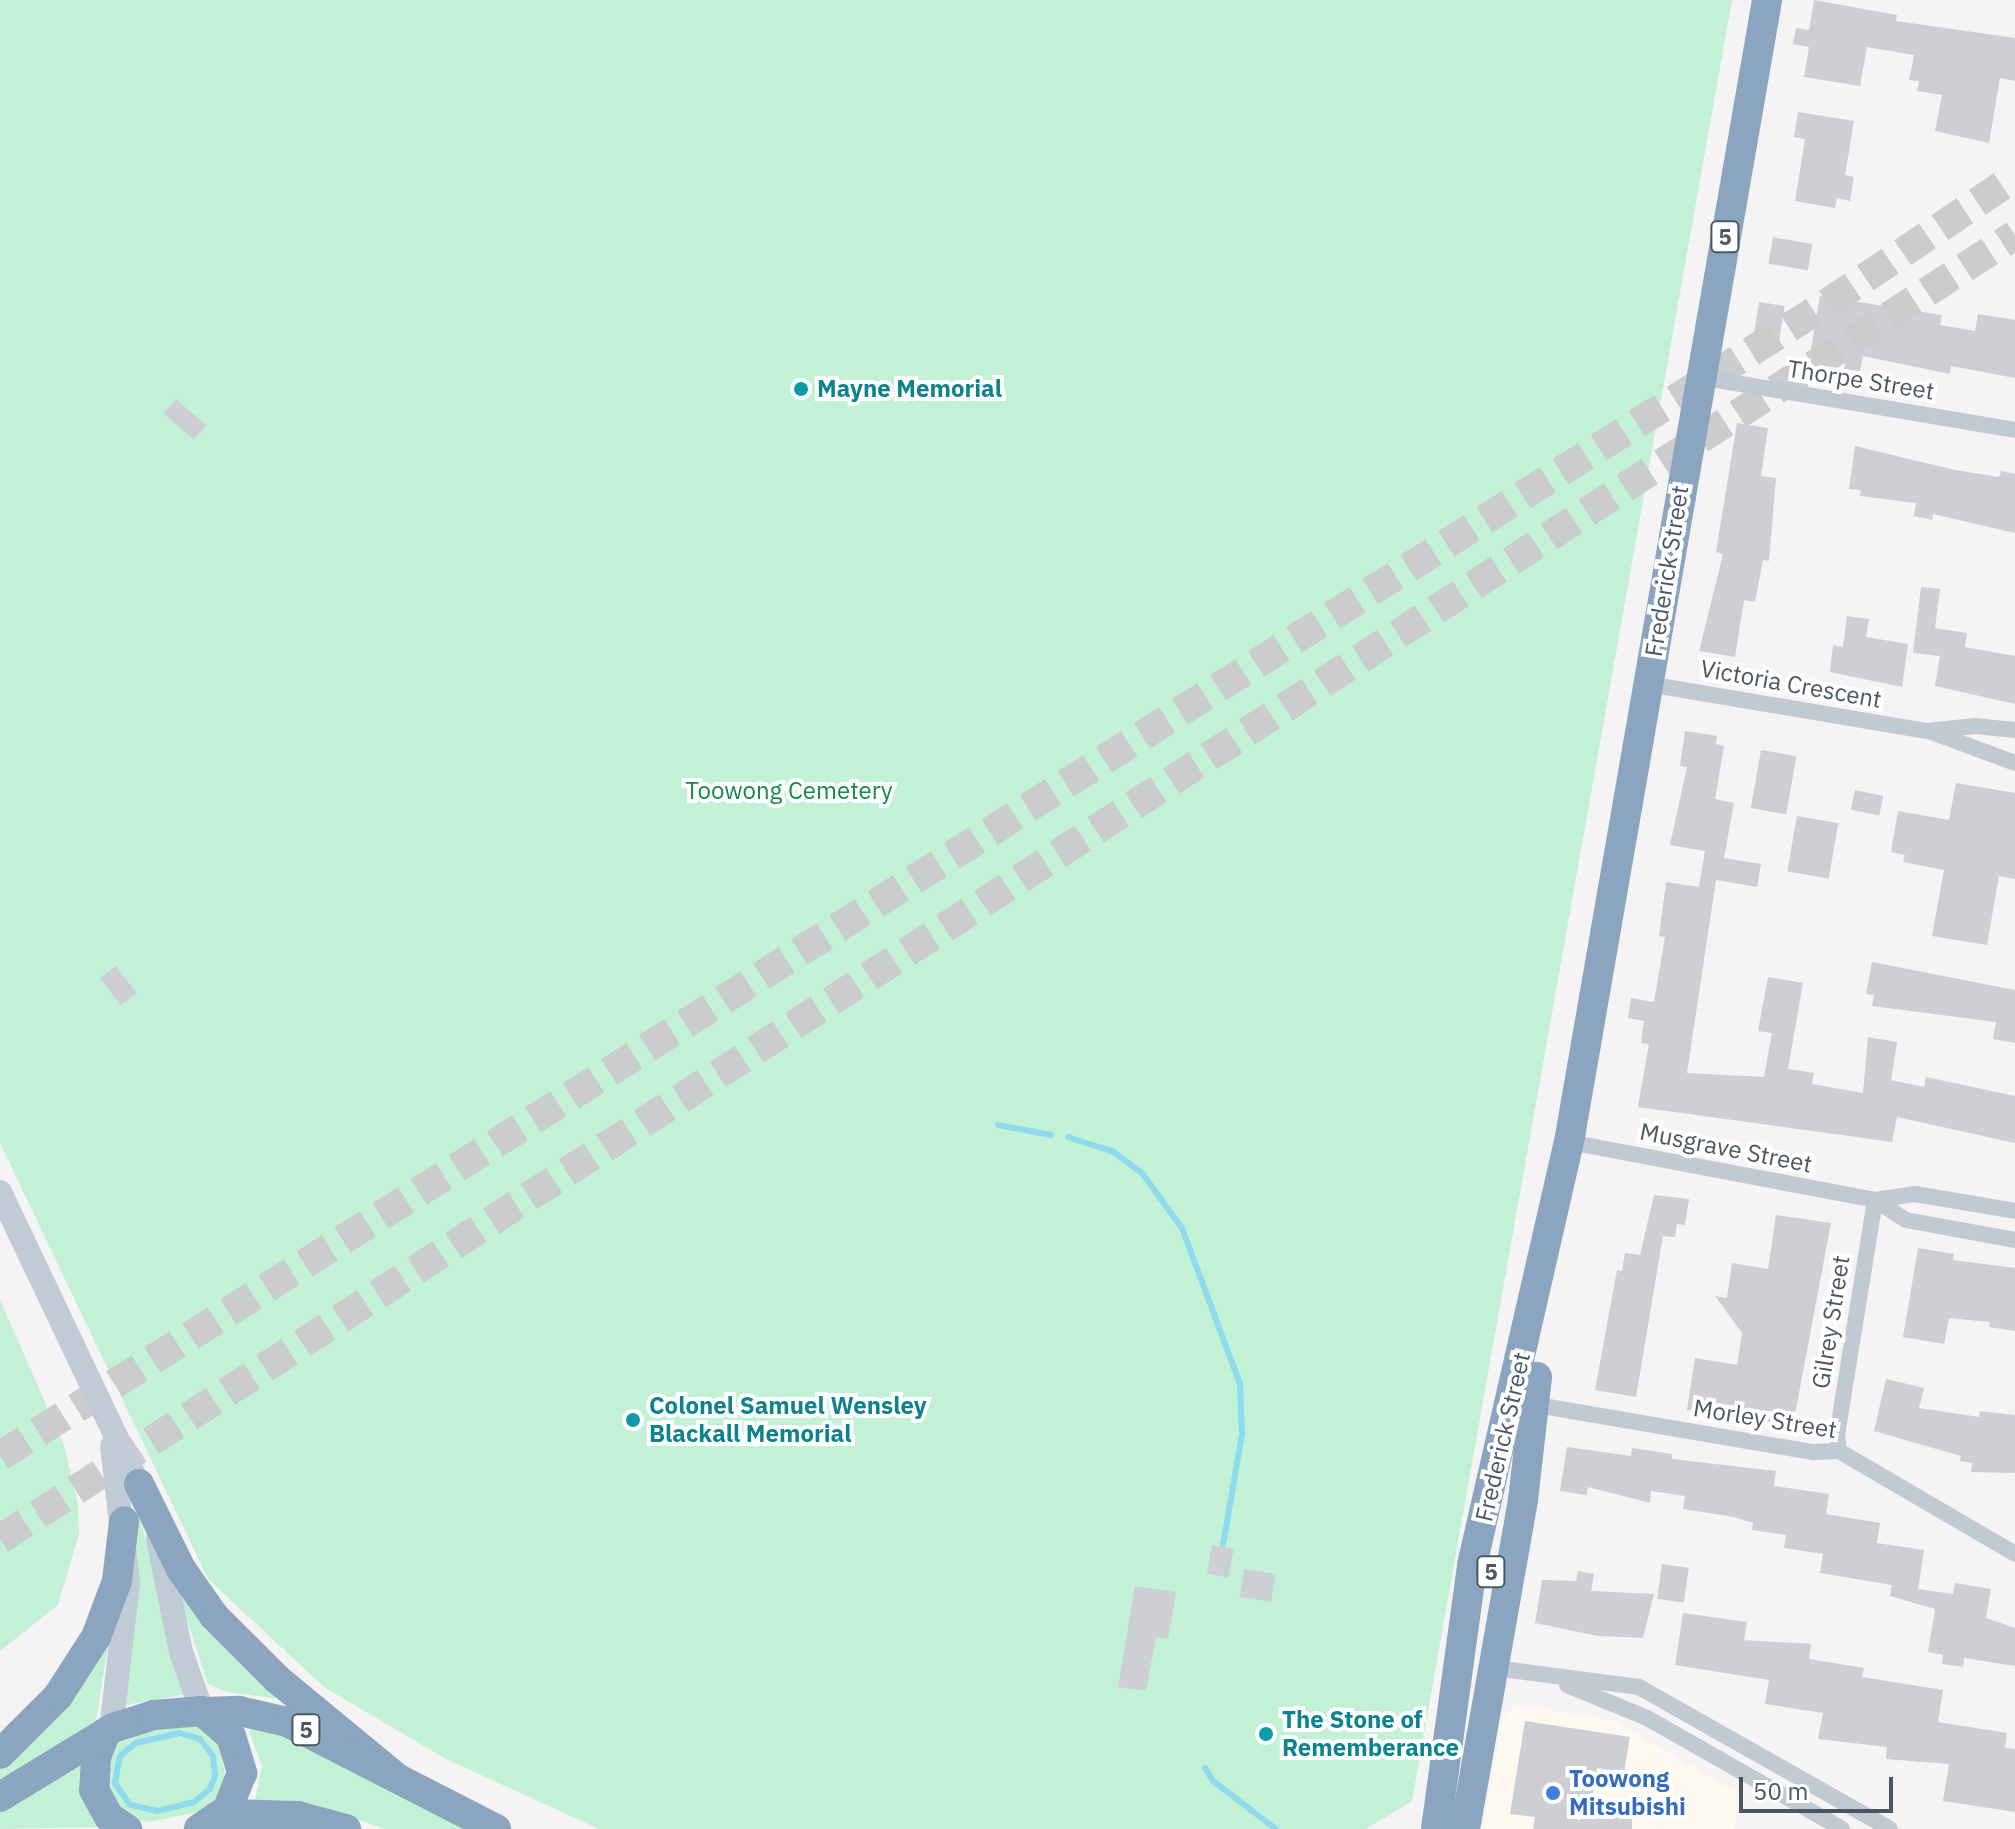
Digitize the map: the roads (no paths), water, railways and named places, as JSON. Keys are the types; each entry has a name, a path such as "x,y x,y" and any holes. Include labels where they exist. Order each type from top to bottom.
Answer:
{"highway":[{"name":"Frederick Street","path":"1436,1829 1472,1565 1569,1142 1699,377 1767,0"},
{"name":"Frederick Street","path":"1465,1829 1523,1500 1531,1404 1570,1191 1569,1142"},
{"name":"5","path":"1451,1829 1514,1447 1531,1404"},
{"path":"139,1484 181,1569 221,1624 277,1679 397,1778"},
{"path":"0,1754 58,1696 96,1637 117,1581 124,1521"},
{"name":"5","path":"108,1731 154,1715 204,1712 239,1711 287,1722 496,1829"},
{"path":"204,1712 231,1736 242,1765 240,1788 211,1822"},
{"path":"0,1797 108,1731"},
{"path":"108,1731 96,1757 94,1790 109,1817 127,1829"},
{"name":"5","path":"1423,1829 1442,1772"},
{"path":"211,1822 298,1816 346,1829"}],"main road":[{"path":"0,1192 139,1484 157,1534 181,1652 204,1712"},
{"path":"108,1424 124,1521 127,1616 108,1731"}],"street":[{"name":"Thorpe Street","path":"1699,377 2015,430"},
{"name":"Victoria Crescent","path":"1648,684 1927,731 2015,763"},
{"name":"Victoria Crescent","path":"1927,731 1975,726 2015,730"},
{"name":"Musgrave Street","path":"1569,1142 1875,1200 1915,1194 2015,1211"},
{"name":"Musgrave Street","path":"1875,1200 1906,1220 2015,1240"},
{"name":"Gilrey Street","path":"1839,1451 1837,1435 1875,1200"},
{"name":"Morley Street","path":"1531,1404 1813,1452 1839,1451 2015,1554"},
{"path":"1495,1668 1551,1678 1639,1687 1890,1829"},
{"path":"1551,1678 1647,1718 1842,1829"}],"waterway":[{"path":"998,1125 1051,1135"},
{"path":"1068,1137 1114,1152 1142,1173 1182,1228 1240,1384 1242,1434 1223,1545"},
{"path":"180,1733 200,1739 213,1756 215,1776 210,1789 194,1802 157,1811 130,1805 115,1783 120,1756 136,1743 180,1733"},
{"path":"1205,1768 1213,1781 1276,1829"}],"tunnel":[{"path":"0,1456 1828,303 2015,177"},
{"path":"0,1539 2015,235"}],"place":[{"name":"Mayne Memorial","path":"801,389"},
{"name":"Colonel Samuel Wensley Blackall Memorial","path":"633,1420"},
{"name":"The Stone of Rememberance","path":"1266,1734"},
{"name":"Toowong Mitsubishi","path":"1553,1793"}],"park label":[{"name":"Toowong Cemetery","path":"789,791"}]}
